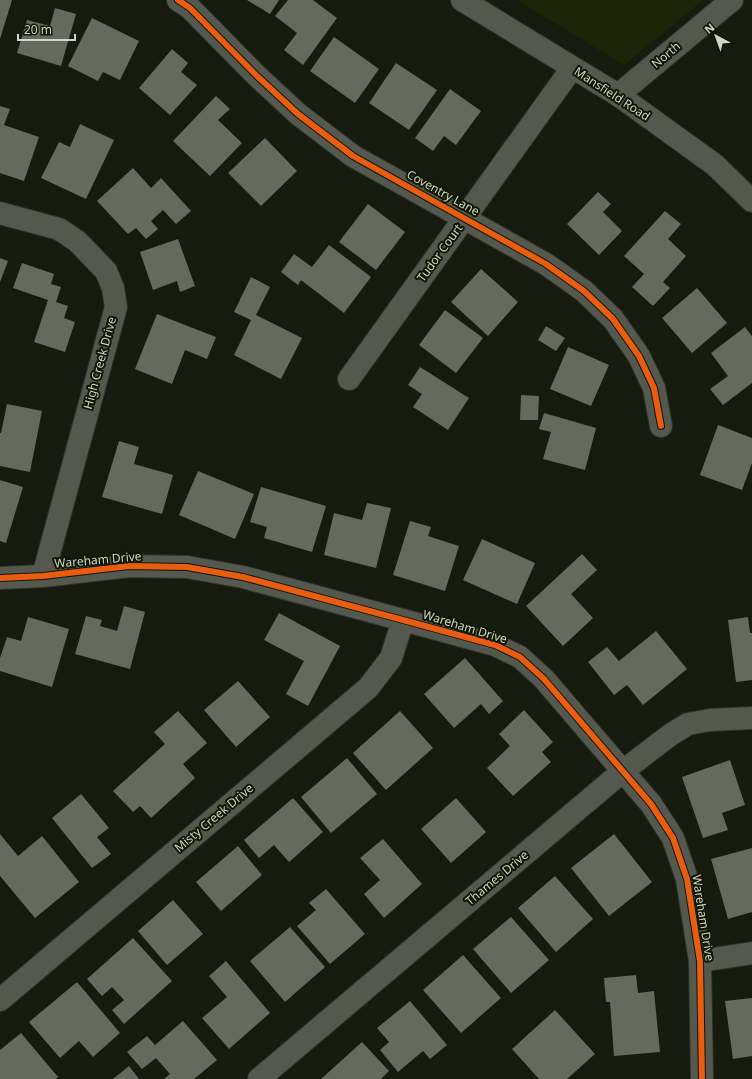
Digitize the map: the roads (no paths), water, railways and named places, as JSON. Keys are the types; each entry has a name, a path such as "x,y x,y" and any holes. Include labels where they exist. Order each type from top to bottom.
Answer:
{"street":[{"name":"Coventry Lane","path":"178,0 190,8 257,76 298,114 353,156 546,264 584,291 613,318 640,356 654,388 661,426"},
{"name":"Mansfield Road","path":"462,0 572,68 618,94 715,165 752,201"},
{"name":"North","path":"618,94 732,0"},
{"name":"Tudor Court","path":"349,379 572,68"},
{"name":"High Creek Drive","path":"0,213 58,229 77,241 106,271 114,288 116,307 43,576"},
{"name":"Wareham Drive","path":"0,578 43,576 129,566 187,567 243,577 403,620 495,645 520,657 544,679 652,804 672,838 687,879 700,961 702,1079"},
{"name":"Misty Creek Drive","path":"0,1000 368,688 391,658 403,620"},
{"name":"Thames Drive","path":"260,1079 623,771 670,736 688,724 710,720 752,718"},
{"path":"700,961 752,953"}]}
